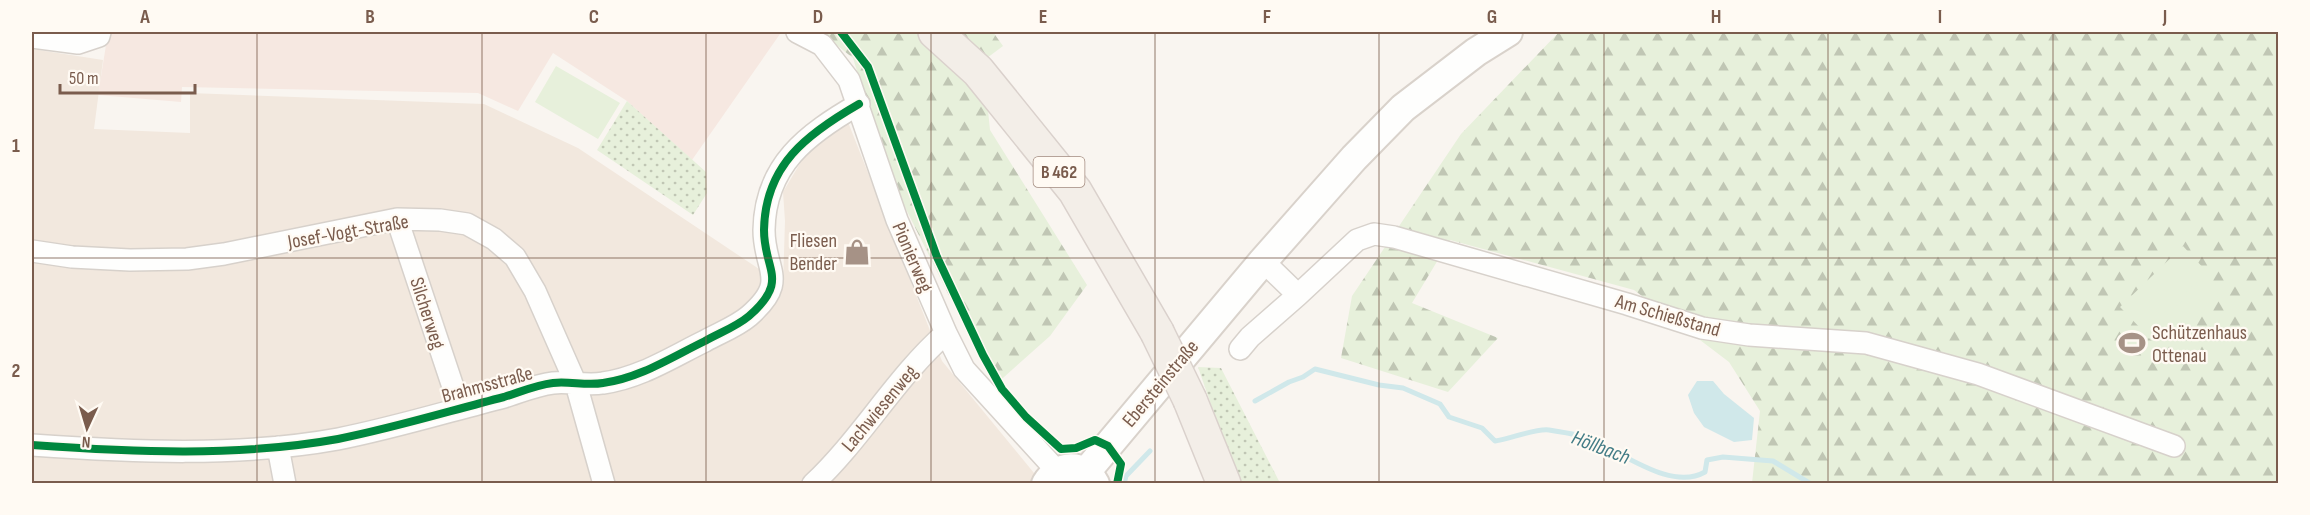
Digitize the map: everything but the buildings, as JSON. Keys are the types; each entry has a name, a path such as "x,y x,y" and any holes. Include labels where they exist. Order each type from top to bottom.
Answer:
{"main road":[{"name":"B 462","path":"935,32 978,71 1075,191 1157,332 1190,400 1224,483"}],"street":[{"path":"32,37 78,43 99,36 100,32"},
{"name":"Pionierweg","path":"797,32 822,45 849,80 897,220 964,369 1051,477"},
{"name":"Ebersteinstraße","path":"1051,477 1072,467 1091,478 1211,322 1354,158 1403,108 1476,52 1509,32"},
{"name":"Brahmsstraße","path":"32,445 220,451 278,447 338,439 553,383 603,384 662,364 748,317 768,295 774,280 764,231 768,197 782,165 827,123 859,104"},
{"name":"Josef-Vogt-Straße","path":"32,251 107,259 187,259 224,254 397,219 440,220 467,224 494,239 514,257 535,291 576,384 604,483"},
{"name":"Silcherweg","path":"397,219 460,408"},
{"name":"Am Schießstand","path":"1240,349 1357,240 1374,234 1394,237 1702,328 1749,335 1866,343 1978,374 2174,446"},
{"path":"1263,261 1298,295"},
{"name":"Lachwiesenweg","path":"813,483 852,442 927,350 946,333"},
{"path":"278,447 285,483"}],"shaded area":[{"path":"65,32 772,32 780,34 692,160 627,101 553,53 518,111 478,93 182,87 181,102 98,95 107,39"},
{"path":"32,49 103,60 94,129 190,133 190,93 484,104 578,148 783,285 785,221 783,192 808,150 848,122 942,361 1034,473 1039,483 32,483"}],"green space":[{"path":"820,32 993,32 1003,46 983,61 990,130 1087,285 1050,336 994,386 889,175 853,58"},
{"path":"1559,32 2278,32 2278,483 1752,483 1760,411 1729,362 1634,290 1450,240 1412,303 1498,338 1448,392 1341,358 1352,296 1461,134"},
{"path":"556,66 620,103 598,139 535,102"},
{"path":"627,101 706,172 707,193 693,215 597,150"},
{"path":"2183,246 2207,272 2144,332 2120,307"},
{"path":"2208,276 2223,292 2161,350 2146,335"},
{"path":"1198,367 1221,368 1280,483 1238,483"}],"water":[{"path":"1697,381 1713,381 1724,394 1754,418 1752,440 1734,442 1704,427 1694,413 1688,395"}],"waterway":[{"name":"Höllbach","path":"1255,401 1315,369 1379,385 1403,388 1440,404 1449,417 1482,428 1495,441 1549,430 1595,441 1642,466 1675,477 1690,477 1705,472 1707,460 1723,457 1773,461 1811,484"},
{"name":"Höllbach","path":"1124,484 1126,476 1150,451"}],"cycle path":[{"path":"841,32 868,67 937,257 983,355 1002,389 1026,417 1061,449 1076,448 1095,440 1108,446 1121,464 1117,484"},
{"path":"32,445 147,451 224,451 301,445 380,430 547,384 597,384 643,372 733,327 761,304 772,284 764,230 766,207 772,187 781,169 806,140 859,104"}],"place":[{"name":"Fliesen Bender","path":"857,252"},
{"name":"Schützenhaus Ottenau","path":"2132,343"}]}
